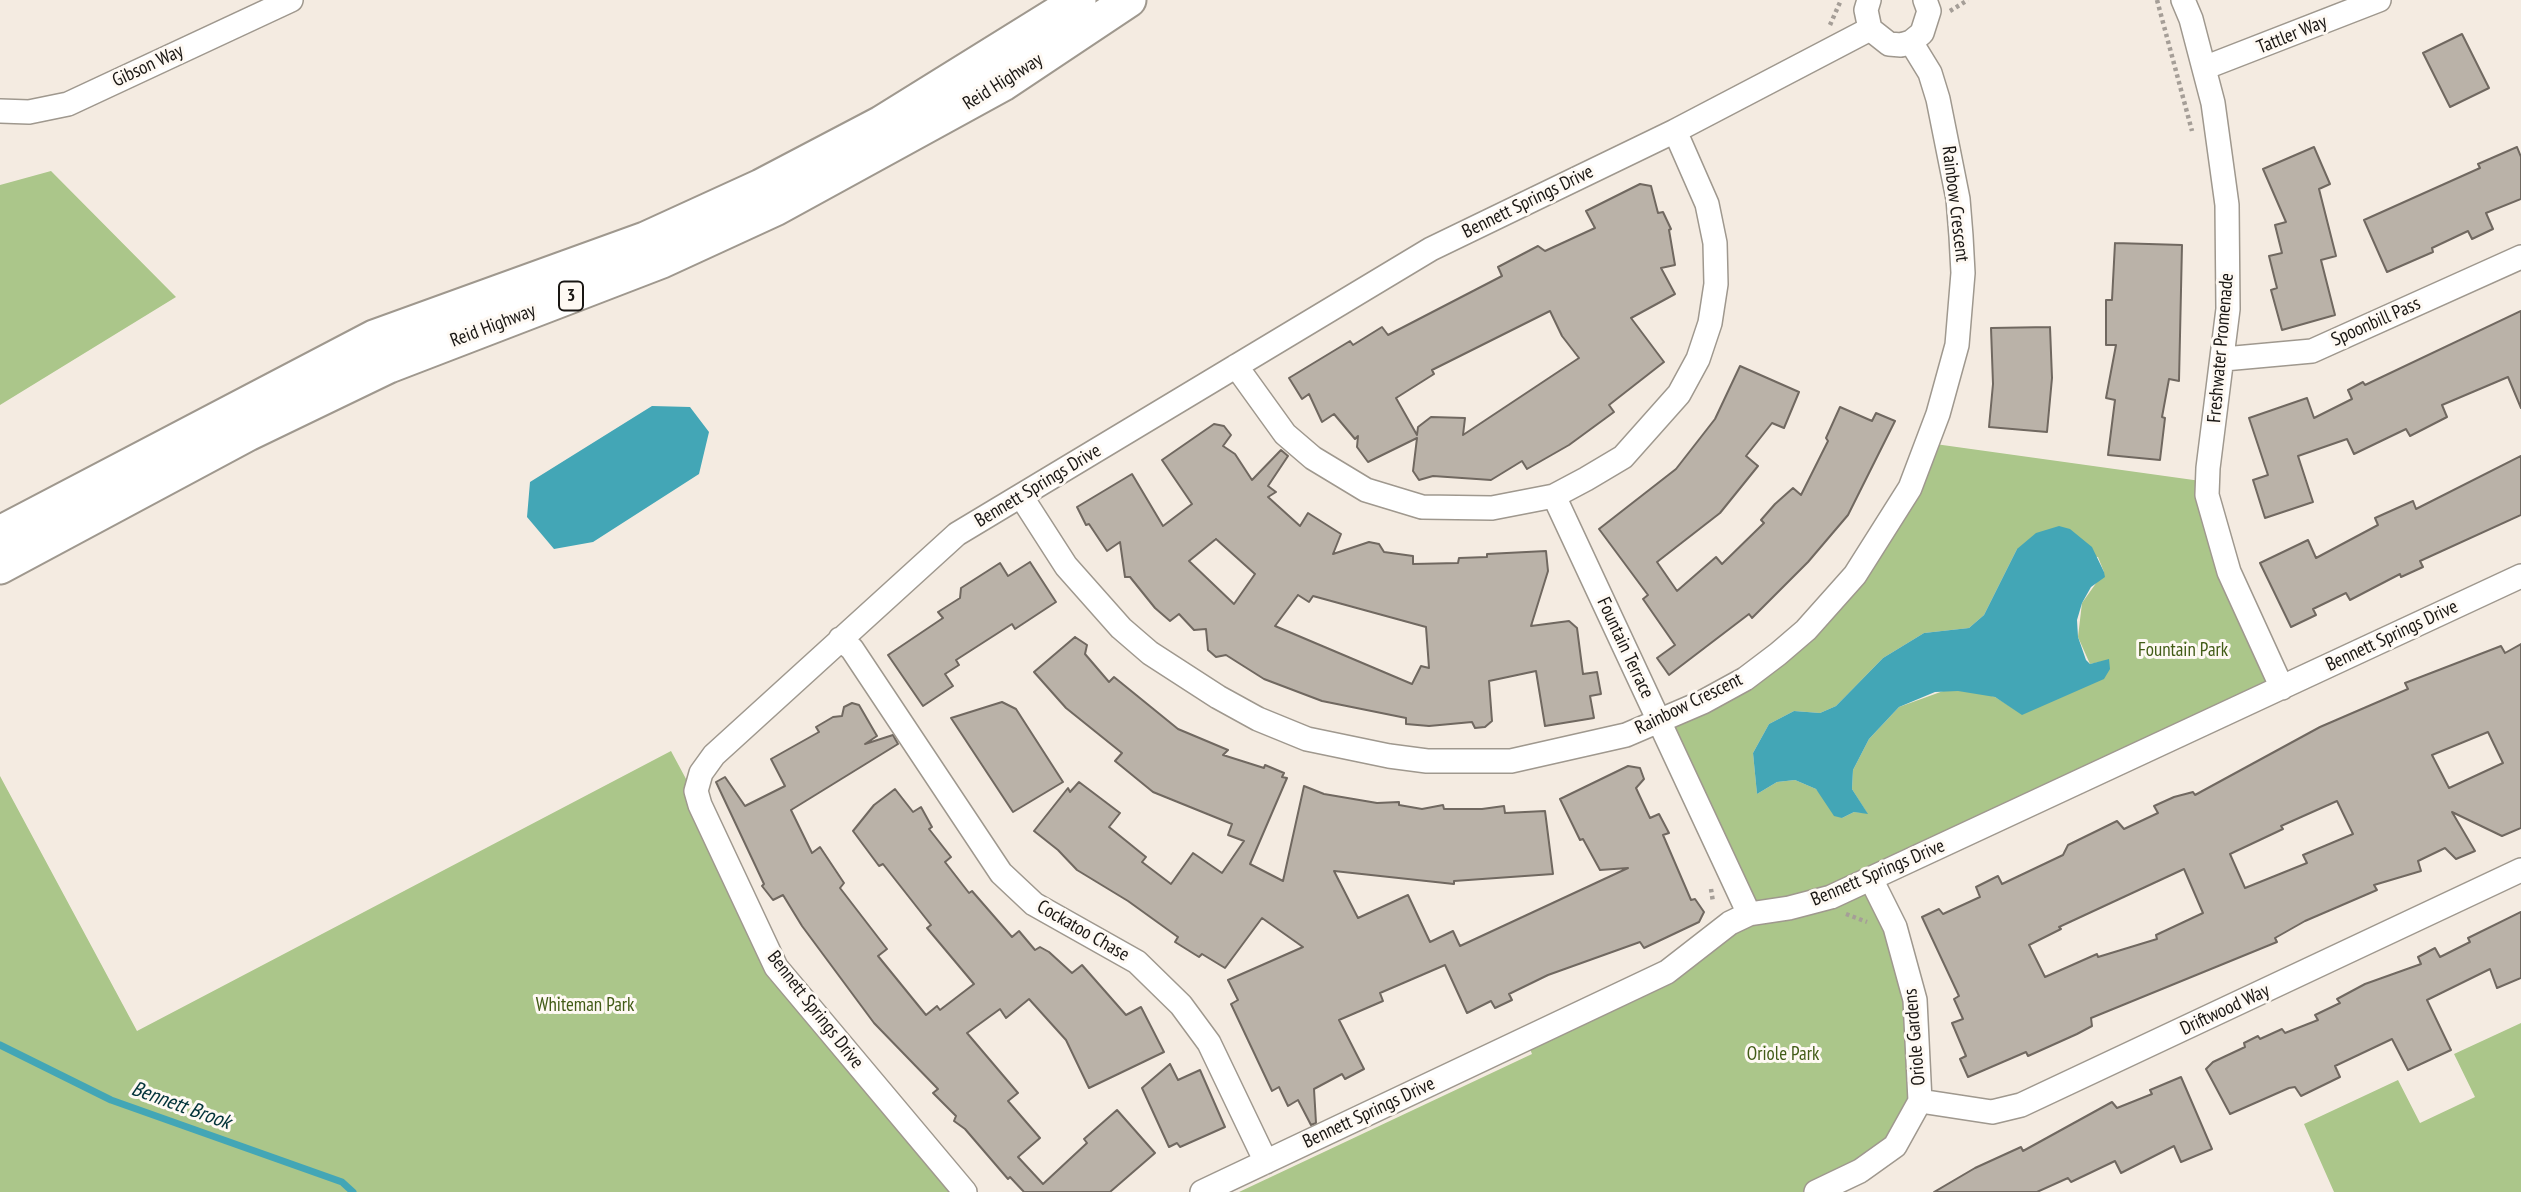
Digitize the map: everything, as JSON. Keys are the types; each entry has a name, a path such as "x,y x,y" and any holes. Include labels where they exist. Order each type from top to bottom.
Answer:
{"highway":[{"name":"Reid Highway","path":"0,533 374,337 645,239 761,186 881,123 1079,0"},
{"name":"Reid Highway","path":"0,566 248,434 389,366 662,261 775,209 1003,84 1129,0"}],"street":[{"path":"1869,0 1866,9 1870,29 1889,44 1911,43 1927,23 1925,0"},
{"name":"Freshwater Promenade","path":"2183,0 2213,103 2227,205 2228,309 2207,495 2229,572 2282,688"},
{"name":"Tattler Way","path":"2204,68 2379,0"},
{"name":"Gibson Way","path":"0,111 29,113 68,104 283,2"},
{"name":"Bennett Springs Drive","path":"965,1192 775,967 696,791 701,774 714,755 957,534 1431,249 1675,131 1870,29"},
{"name":"Rainbow Crescent","path":"1021,496 1066,566 1121,628 1150,653 1258,719 1307,739 1402,758 1511,761 1590,746 1660,722 1745,679 1806,630 1856,575 1878,544 1910,488 1928,443 1957,345 1963,273 1958,199 1947,137 1930,73 1911,43"},
{"path":"1236,366 1284,433 1312,458 1366,490 1422,507 1456,510 1492,508 1554,496 1623,457 1652,429 1679,394 1698,359 1710,323 1716,284 1715,243 1707,204 1675,131"},
{"name":"Spoonbill Pass","path":"2224,359 2312,351 2521,257"},
{"name":"Fountain Terrace","path":"1554,496 1749,914"},
{"name":"Bennett Springs Drive","path":"1202,1192 1667,972 1730,923 1749,914 1789,908 1831,897 2521,576"},
{"name":"Cockatoo Chase","path":"839,639 852,649 1001,873 1034,904 1137,962 1161,982 1181,1005 1209,1044 1266,1162"},
{"name":"Driftwood Way","path":"1920,1101 1964,1110 1992,1112 2021,1105 2521,870"},
{"name":"Oriole Gardens","path":"1816,1192 1860,1171 1895,1146 1920,1101 1915,1000 1895,927 1871,879"}],"path":[{"path":"1946,13 1968,0"},
{"path":"2157,0 2194,139"},
{"path":"1710,885 1713,902"},
{"path":"1831,897 1840,914 1866,921 1873,928"}],"green space":[{"path":"51,171 176,297 0,405 0,185"},
{"path":"1928,443 2208,482 2282,688 1872,879 1920,1061 1905,1130 1816,1192 1239,1192 1532,1054 1526,1039 1749,914 1660,722 1806,630","holes":["2017,549 2098,557 2104,572 2082,603 2078,637 2090,664 2109,660 2016,710 1995,697 1977,692 1946,690 1899,707 1869,739 1853,770 1852,789 1867,813 1854,812 1842,818 1816,789 1795,780 1777,782 1757,794 1753,753 1769,724 1794,711 1820,713 1836,706 1883,658 1924,633 1969,628 1984,615"]},
{"name":"Whiteman Park","path":"671,751 700,805 763,945 965,1192 0,1192 0,776 137,1031"},
{"path":"2521,1023 2521,1192 2334,1192 2304,1124 2398,1080 2420,1123 2475,1097 2454,1054"}],"water":[{"path":"652,406 690,407 709,432 699,474 593,542 554,549 527,517 530,482"},
{"path":"2059,526 2070,529 2092,547 2104,572 2105,577 2091,587 2082,603 2077,620 2078,637 2086,660 2090,664 2109,659 2110,669 2104,679 2022,715 1995,697 1958,691 1935,692 1899,707 1869,739 1853,770 1852,789 1868,814 1854,812 1842,818 1834,816 1816,789 1795,780 1777,782 1757,794 1753,753 1769,724 1794,711 1820,713 1836,706 1883,658 1924,633 1969,628 1984,615 2017,549 2036,533"}],"building":[{"path":"2462,34 2489,88 2450,107 2423,53"},
{"path":"2314,147 2330,184 2319,189 2336,256 2321,260 2335,315 2282,330 2271,290 2277,288 2269,256 2282,253 2275,225 2286,222 2263,169"},
{"path":"2517,147 2521,157 2521,199 2486,213 2493,229 2472,239 2468,231 2432,248 2433,252 2387,272 2364,220 2480,168 2478,164"},
{"path":"1640,184 1651,186 1658,213 1663,212 1671,229 1675,265 1661,268 1675,294 1631,318 1664,362 1609,405 1614,412 1569,445 1527,469 1522,461 1491,480 1433,476 1419,480 1413,471 1417,438 1368,462 1357,447 1358,436 1355,439 1334,414 1322,422 1309,394 1302,399 1289,378 1350,341 1353,345 1382,327 1388,335 1502,276 1498,267 1538,246 1545,251 1595,228 1586,211","holes":["1550,311 1562,336 1579,358 1463,435 1465,418 1431,417 1418,427 1417,435 1396,398 1434,374 1432,370"]},
{"path":"2115,243 2182,245 2179,381 2169,379 2162,417 2165,418 2160,460 2108,455 2115,400 2106,398 2116,345 2106,345 2106,300 2112,300"},
{"path":"2521,311 2521,408 2508,377 2442,405 2447,417 2410,436 2406,429 2354,454 2347,439 2298,456 2313,502 2265,518 2253,480 2268,475 2249,418 2307,398 2314,418 2352,399 2348,390 2363,382 2365,385"},
{"path":"2050,327 2052,378 2047,432 1989,427 1993,384 1991,328"},
{"path":"1740,366 1799,392 1784,428 1772,423 1746,456 1758,466 1720,513 1657,562 1677,591 1716,557 1722,564 1764,523 1761,520 1793,488 1801,495 1828,441 1826,438 1840,407 1872,421 1876,413 1895,421 1848,515 1808,562 1752,618 1749,614 1669,675 1657,658 1675,645 1643,599 1648,595 1599,529 1676,469 1715,419"},
{"path":"1214,424 1224,426 1231,435 1223,446 1235,454 1252,480 1281,450 1288,456 1268,486 1276,492 1268,497 1300,526 1308,513 1341,534 1333,554 1369,542 1379,544 1384,552 1413,556 1413,564 1458,563 1459,558 1487,557 1487,554 1546,551 1548,571 1531,626 1569,621 1577,628 1583,674 1597,672 1601,694 1590,696 1594,718 1545,726 1536,671 1489,681 1492,721 1485,727 1475,728 1472,722 1429,726 1406,724 1406,718 1322,701 1264,679 1226,655 1216,657 1208,650 1206,629 1194,630 1179,614 1170,621 1155,608 1130,577 1125,577 1120,542 1107,551 1089,524 1086,525 1077,507 1132,474 1163,526 1192,504 1162,460","holes":["1216,539 1255,574 1234,604 1189,561","1298,595 1309,602 1313,596 1426,627 1429,668 1421,666 1412,684 1275,626"]},
{"path":"2521,456 2521,515 2420,561 2423,567 2401,577 2400,574 2350,600 2346,593 2313,609 2316,615 2291,627 2260,563 2308,540 2316,558 2378,525 2375,518 2413,501 2416,509"},
{"path":"1030,562 1056,602 1015,629 1012,624 956,660 959,665 945,674 953,686 923,706 888,655 943,618 938,612 960,598 961,588 1000,563 1008,576"},
{"path":"1075,637 1087,645 1085,654 1109,682 1114,677 1178,729 1228,750 1223,755 1264,768 1265,765 1284,773 1282,777 1287,778 1250,864 1283,881 1304,786 1324,794 1377,803 1399,802 1399,805 1422,809 1443,805 1444,809 1504,806 1505,813 1545,811 1553,874 1454,881 1454,884 1334,871 1358,918 1408,895 1430,942 1453,931 1460,946 1628,868 1600,870 1583,839 1580,840 1560,799 1628,766 1640,768 1644,779 1636,788 1650,818 1659,814 1669,833 1663,835 1691,900 1695,899 1704,912 1699,922 1644,948 1640,942 1548,975 1509,994 1512,1000 1495,1008 1491,1001 1467,1013 1445,965 1380,993 1383,1001 1339,1020 1364,1069 1345,1079 1342,1074 1314,1089 1316,1123 1311,1125 1298,1100 1288,1106 1279,1087 1272,1091 1231,1004 1238,1000 1228,980 1303,947 1262,918 1225,968 1202,954 1199,957 1175,942 1178,937 1128,901 1077,870 1034,831 1068,788 1070,792 1079,782 1120,813 1109,827 1146,857 1142,862 1171,884 1193,853 1222,873 1244,841 1228,835 1232,824 1153,792 1115,761 1122,753 1066,708 1034,672"},
{"path":"2521,644 2521,828 2502,836 2452,812 2475,851 2456,859 2445,848 2418,861 2421,871 2374,885 2377,890 2305,921 2275,938 2277,942 2091,1018 2092,1026 2077,1034 2028,1056 2026,1052 1968,1077 1960,1059 1966,1056 1952,1023 1963,1019 1954,999 1959,996 1922,917 1939,909 1943,914 1980,897 1976,887 1998,876 2002,884 2063,855 2068,845 2117,821 2124,829 2158,813 2154,806 2174,797 2193,792 2195,795 2320,727 2408,689 2405,683 2501,646 2505,653","holes":["2488,732 2503,763 2449,788 2432,755","2337,801 2353,834 2303,855 2307,863 2245,888 2230,854 2283,829 2281,826","2184,869 2203,913 2156,935 2157,939 2098,957 2097,954 2045,977 2029,945 2061,929 2059,927"]},
{"path":"1002,702 1016,709 1063,782 1013,812 951,718"},
{"path":"852,703 859,705 877,736 865,744 893,735 898,744 791,810 812,853 820,847 844,883 840,888 887,949 878,956 926,1015 937,1006 940,1010 974,984 927,928 931,925 883,864 879,866 853,831 874,805 895,789 913,812 921,807 932,827 929,829 951,857 945,862 969,893 972,891 1012,937 1019,931 1035,950 1040,947 1049,952 1072,973 1082,965 1126,1015 1141,1007 1164,1052 1089,1088 1066,1040 1029,999 1006,1018 1000,1009 967,1033 1018,1093 1008,1101 1040,1138 1018,1157 1043,1184 1087,1143 1084,1139 1117,1110 1155,1153 1110,1192 1024,1192 1010,1177 1008,1179 965,1129 954,1121 956,1116 933,1093 938,1089 874,1023 802,926 783,895 773,900 762,886 764,884 716,782 725,777 745,806 785,786 771,759 819,732 816,727 833,717 842,716 844,707"},
{"path":"2521,912 2521,978 2497,988 2490,969 2427,1000 2451,1050 2408,1070 2392,1039 2335,1066 2340,1077 2301,1096 2295,1087 2289,1088 2230,1114 2206,1069 2213,1062 2245,1047 2244,1043 2258,1036 2260,1039 2282,1029 2285,1033 2318,1020 2315,1015 2340,1003 2337,999 2365,984 2421,964 2418,957 2435,948 2440,957 2470,942 2468,938"},
{"path":"1170,1064 1178,1080 1200,1070 1225,1127 1180,1147 1177,1143 1169,1147 1142,1088"},
{"path":"2181,1077 2212,1149 2181,1162 2174,1146 2121,1173 2115,1161 2071,1182 2068,1178 2037,1192 1934,1192 1975,1168 2021,1147 2023,1151 2112,1102 2117,1108 2152,1094 2150,1090"}],"waterway":[{"name":"Bennett Brook","path":"0,1045 111,1100 342,1182 353,1192"}],"park label":[{"name":"Fountain Park","path":"2183,651"},
{"name":"Oriole Park","path":"1783,1055"}]}
